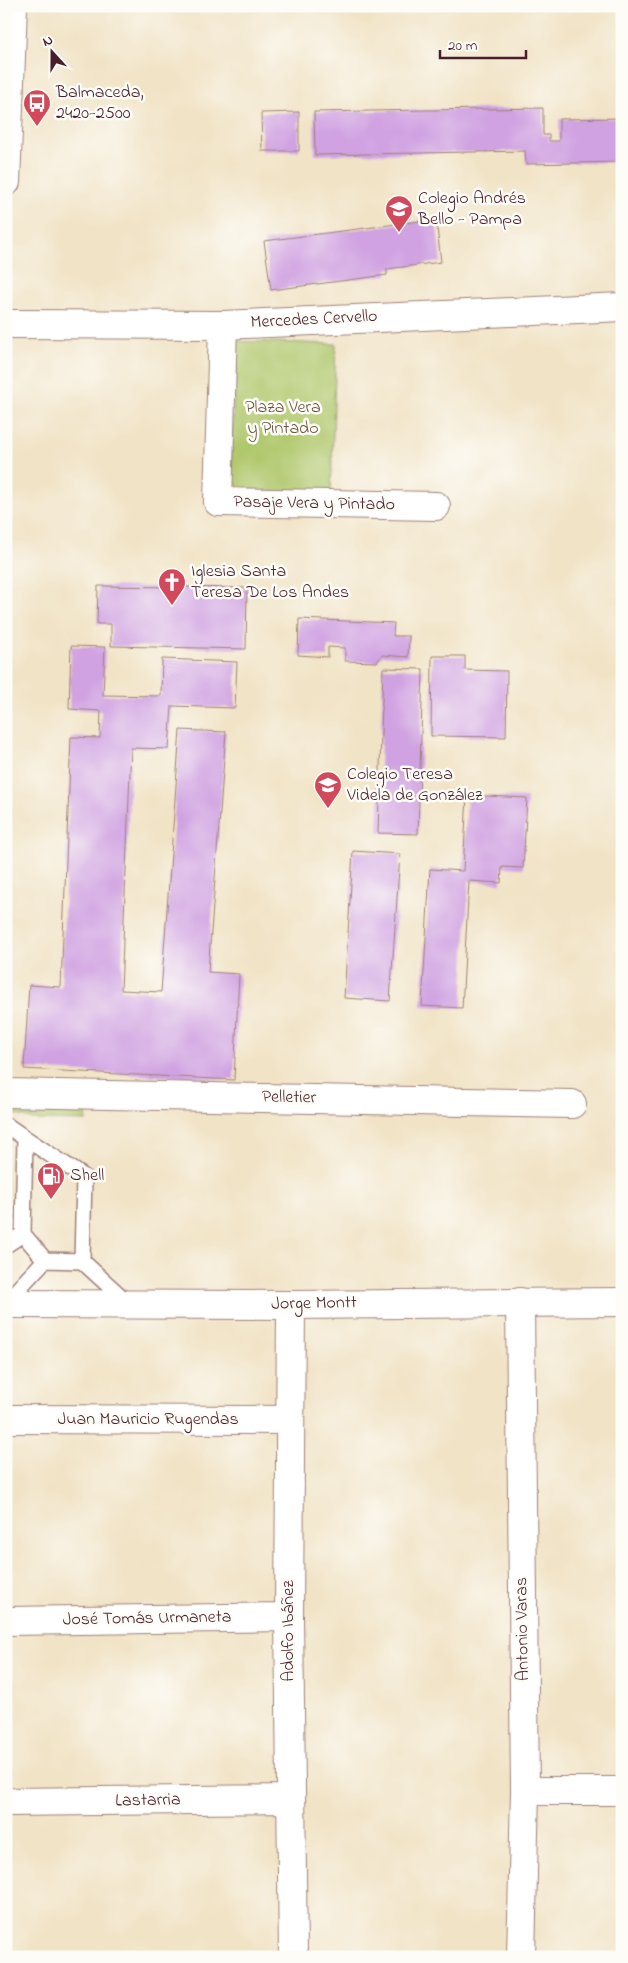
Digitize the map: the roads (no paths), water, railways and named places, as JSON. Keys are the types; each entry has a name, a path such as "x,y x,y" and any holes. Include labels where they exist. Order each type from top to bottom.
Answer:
{"street":[{"path":"6,182 13,6"},
{"name":"Mercedes Cervello","path":"6,324 222,325 622,307"},
{"name":"Pasaje Vera y Pintado","path":"222,325 218,502 436,506"},
{"name":"Pelletier","path":"6,1093 572,1104"},
{"name":"Antonio Varas","path":"520,1302 525,1791 521,1957"},
{"name":"Jorge Montt","path":"6,1303 291,1305 622,1302"},
{"name":"Adolfo Ibáñez","path":"291,1305 289,1617 293,1957"},
{"name":"Juan Mauricio Rugendas","path":"6,1419 289,1420"},
{"name":"José Tomás Urmaneta","path":"6,1621 289,1617"},
{"path":"525,1791 622,1791"},
{"name":"Lastarria","path":"6,1802 290,1799"}],"lane":[{"path":"6,1124 84,1177 82,1261"},
{"path":"25,1138 23,1234 45,1260 82,1261 130,1305"},
{"path":"6,1245 23,1234"},
{"path":"6,1303 45,1260"}],"place":[{"name":"Balmaceda, 2420-2500","path":"37,127"},
{"name":"Colegio Andrés Bello - Pampa","path":"399,233"},
{"name":"Iglesia Santa Teresa De Los Andes","path":"172,606"},
{"name":"Colegio Teresa Videla de González","path":"328,809"},
{"name":"Shell","path":"51,1200"}],"park label":[{"name":"Plaza Vera y Pintado","path":"283,418"}]}
